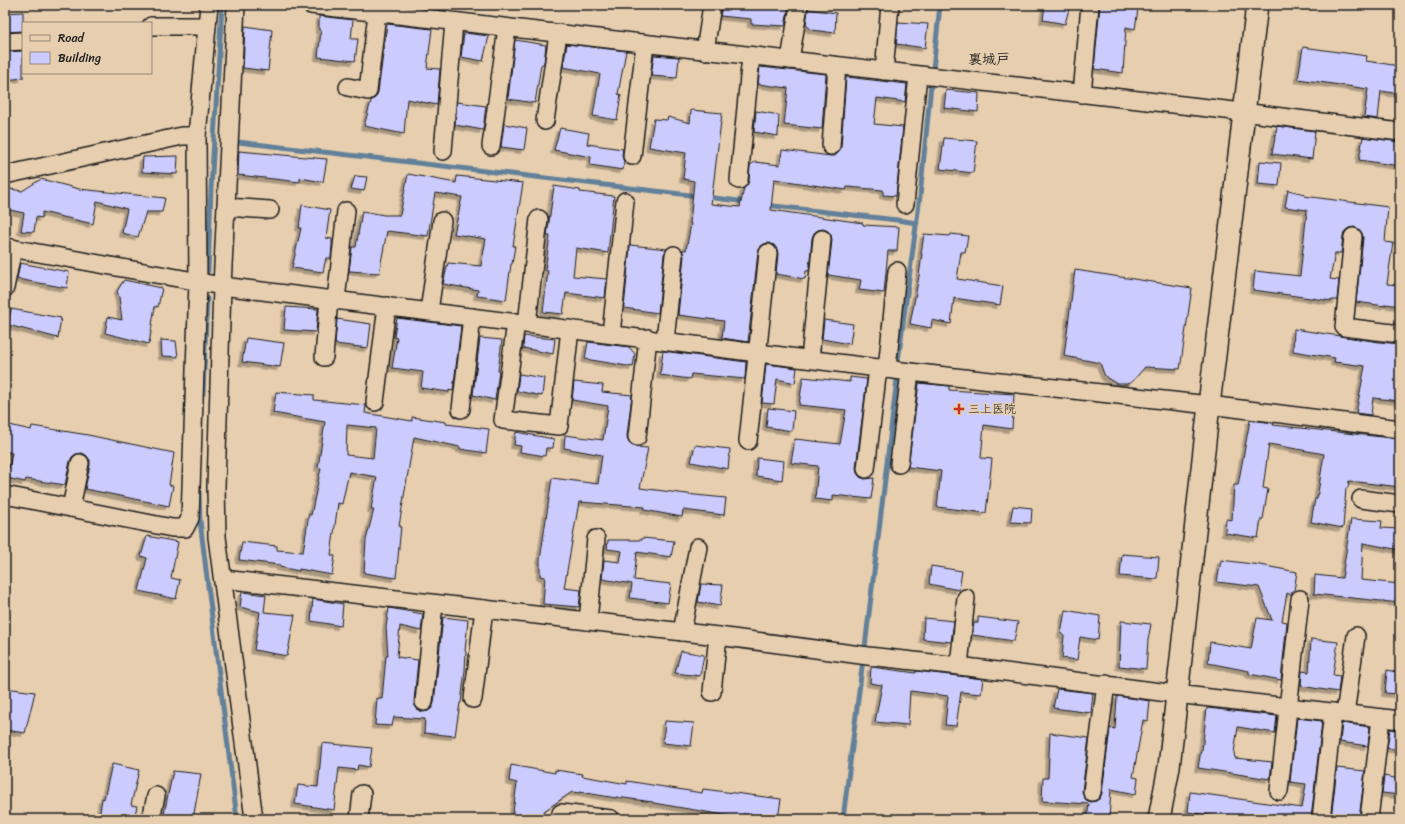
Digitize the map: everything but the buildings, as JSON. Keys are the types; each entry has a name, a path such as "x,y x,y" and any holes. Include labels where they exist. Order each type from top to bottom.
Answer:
{"street":[{"path":"5,495 172,528 186,528 190,518 198,282 197,136 209,5"},
{"path":"236,5 222,286 216,487 217,537 254,819"},
{"path":"311,5 1243,112 1400,132"},
{"path":"705,50 712,5"},
{"path":"790,60 799,5"},
{"path":"884,71 890,5"},
{"path":"1082,94 1090,5"},
{"path":"1159,819 1169,767 1209,405 1257,5"},
{"path":"348,87 368,91 377,13"},
{"path":"443,151 454,22"},
{"path":"152,26 208,26"},
{"path":"491,146 507,28"},
{"path":"545,121 558,34"},
{"path":"5,42 22,41"},
{"path":"632,156 645,44"},
{"path":"739,180 751,56"},
{"path":"831,146 837,66"},
{"path":"905,204 918,75"},
{"path":"5,175 182,136 197,136"},
{"path":"611,334 626,201"},
{"path":"226,207 270,210"},
{"path":"324,357 346,211"},
{"path":"539,219 522,323 503,420 559,426 570,329"},
{"path":"428,311 442,221"},
{"path":"1353,237 1344,327 1400,334"},
{"path":"810,359 822,239"},
{"path":"5,288 9,248 222,286 648,338 910,372 1209,405 1400,429"},
{"path":"748,441 768,252"},
{"path":"665,341 674,255"},
{"path":"866,469 897,271"},
{"path":"375,402 388,306"},
{"path":"461,409 472,317"},
{"path":"637,438 648,338"},
{"path":"899,464 910,372"},
{"path":"71,508 80,463"},
{"path":"1361,499 1400,504"},
{"path":"588,622 596,539"},
{"path":"682,632 698,547"},
{"path":"223,578 434,604 718,636 1176,694 1400,720"},
{"path":"959,666 966,598"},
{"path":"1279,791 1287,706 1300,599"},
{"path":"424,702 434,604"},
{"path":"473,699 484,609"},
{"path":"712,692 718,636"},
{"path":"1321,819 1339,713 1356,636"},
{"path":"1092,792 1106,684"},
{"path":"1369,819 1381,718"},
{"path":"359,819 362,794"},
{"path":"151,819 156,796"},
{"path":"560,819 561,813 611,818"}],"waterway":[{"path":"208,271 211,189 222,5"},
{"path":"933,69 940,5"},
{"path":"898,361 920,196 931,85"},
{"path":"238,142 698,196"},
{"path":"706,197 747,202"},
{"path":"765,205 917,223"},
{"path":"203,394 207,299"},
{"path":"865,647 897,379"},
{"path":"199,492 200,521 237,819"},
{"path":"843,819 862,667"}],"place":[{"name":"三上医院","path":"959,409"}],"district":[{"name":"裏城戸","path":"989,59"}]}
